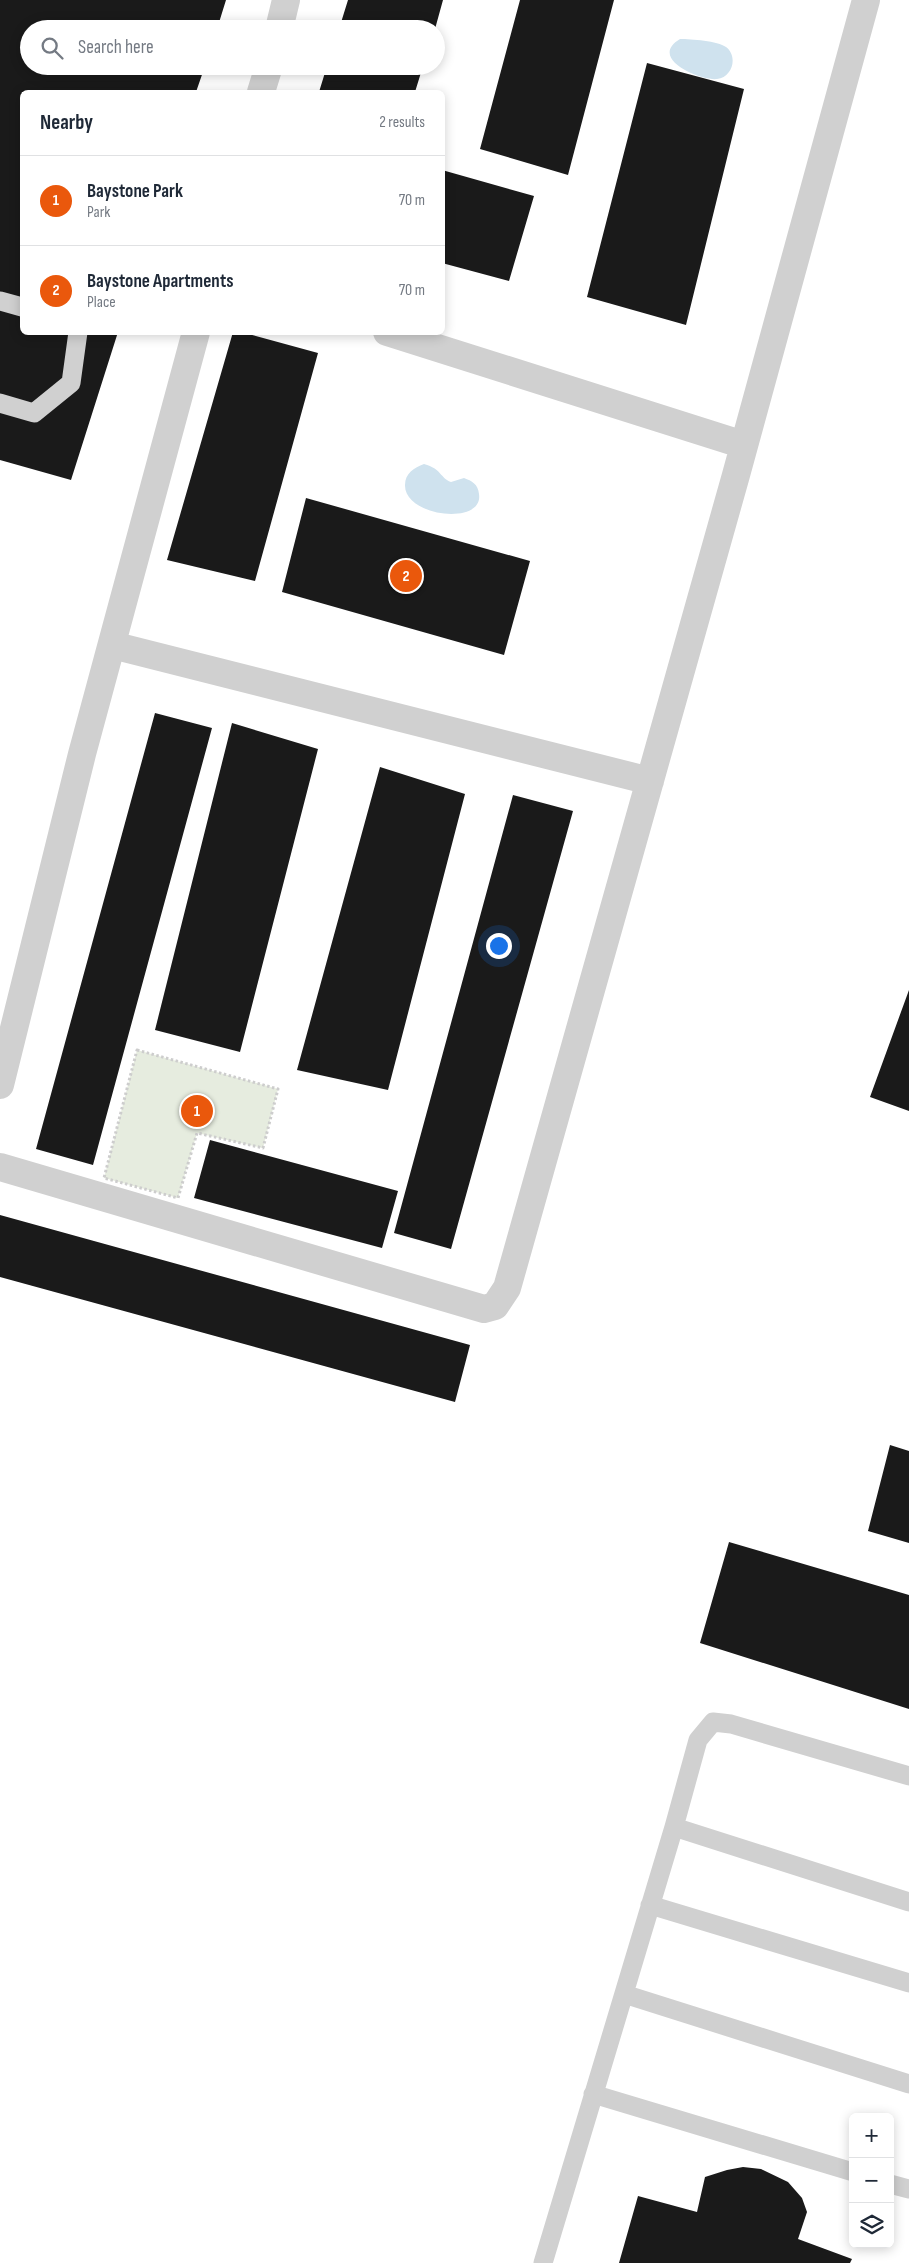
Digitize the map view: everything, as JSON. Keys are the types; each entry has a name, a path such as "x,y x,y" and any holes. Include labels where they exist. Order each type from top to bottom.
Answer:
{"street":[{"path":"281,20 286,0"},
{"path":"0,1167 484,1309 495,1306 507,1288 744,445 866,0"},
{"path":"262,90 266,75"},
{"path":"0,1085 82,754 195,335"},
{"path":"396,335 744,445"},
{"path":"112,645 650,781"}],"lane":[{"path":"0,301 20,306"},
{"path":"0,403 34,413 71,383 78,335"},
{"path":"543,2263 674,1827 698,1740 713,1722 731,1724 909,1776"},
{"path":"674,1827 909,1902"},
{"path":"650,1905 909,1983"},
{"path":"624,1994 909,2084"},
{"path":"593,2094 849,2171"},
{"path":"894,2185 909,2189"}],"path":[{"path":"137,1050 278,1089 263,1148 197,1132 178,1198 104,1178 137,1050"}],"shaded area":[{"path":"137,1050 278,1089 263,1148 197,1133 178,1198 104,1178"}],"water":[{"path":"680,39 711,42 726,47 730,51 733,61 730,70 722,77 710,79 681,67 673,61 670,54 672,47"},
{"path":"424,464 434,468 451,482 464,478 476,485 479,494 477,504 469,511 458,514 443,514 417,504 408,496 405,481 411,471"}],"building":[{"path":"0,0 226,0 220,20 20,20 20,75 202,75 197,90 20,90 20,335 117,335 71,480 0,460"},
{"path":"348,0 443,0 437,20 342,20"},
{"path":"520,0 614,0 568,175 480,149"},
{"path":"647,63 744,89 686,325 587,297"},
{"path":"324,75 420,75 416,90 320,90"},
{"path":"445,171 534,196 509,281 445,264"},
{"path":"232,335 252,335 318,353 255,581 167,560"},
{"path":"306,498 530,561 504,655 282,592"},
{"path":"155,713 212,728 93,1165 36,1149"},
{"path":"232,723 318,749 240,1052 155,1030"},
{"path":"380,767 465,794 388,1090 297,1070"},
{"path":"513,795 573,811 451,1249 394,1233"},
{"path":"909,990 909,1111 870,1097"},
{"path":"210,1140 398,1191 382,1248 194,1198"},
{"path":"0,1215 470,1345 455,1402 0,1277"},
{"path":"890,1445 909,1451 909,1543 868,1531"},
{"path":"729,1542 909,1595 909,1709 700,1643"},
{"path":"743,2167 761,2169 788,2182 802,2198 807,2212 798,2239 852,2259 850,2263 619,2263 638,2196 697,2212 705,2177"}],"place":[{"name":"Baystone Apartments","path":"406,576"},
{"name":"Baystone Park","path":"197,1111"}]}
